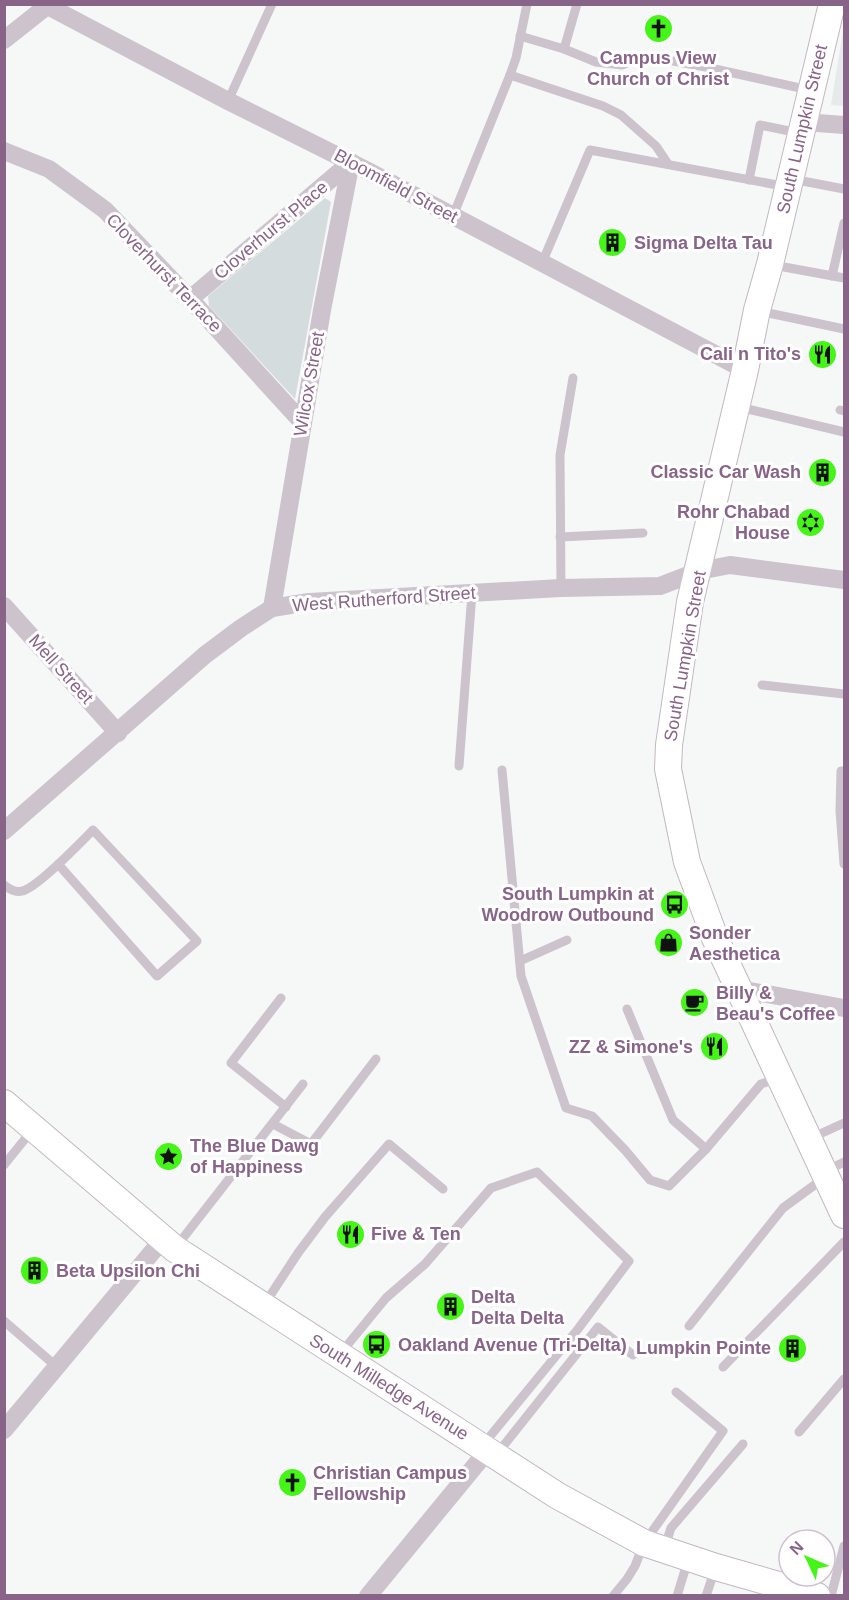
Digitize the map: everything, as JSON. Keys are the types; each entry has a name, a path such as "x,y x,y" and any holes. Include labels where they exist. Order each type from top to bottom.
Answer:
{"main road":[{"name":"South Lumpkin Street","path":"831,4 803,128 757,310 699,571 690,602 669,745 668,769 687,862 715,938 809,1139 831,1170 844,1215"},
{"name":"South Milledge Avenue","path":"6,1108 169,1244 558,1496 654,1546 716,1567 817,1596"}],"street":[{"name":"Bloomfield Street","path":"55,7 228,101 351,162 745,370"},
{"path":"4,40 55,7"},
{"path":"803,128 844,125"},
{"name":"Cloverhurst Terrace","path":"4,151 49,169 105,210 302,422"},
{"name":"Cloverhurst Place","path":"190,299 351,162"},
{"name":"Wilcox Street","path":"272,608 302,422 351,162"},
{"name":"West Rutherford Street","path":"4,831 205,655 272,608 309,602 561,588 660,586 699,571 730,565 844,580"},
{"name":"Mell Street","path":"4,606 118,733"},
{"path":"739,989 844,1008"},
{"path":"4,1430 57,1367 169,1244"},
{"path":"368,1596 489,1450"}],"lane":[{"path":"228,101 272,4"},
{"path":"453,216 510,75 527,4"},
{"path":"564,49 577,4"},
{"path":"520,36 564,49 596,62 622,65 636,59 651,57 811,91"},
{"path":"510,75 603,106 621,115 656,146 669,164"},
{"path":"749,180 760,125 803,128"},
{"path":"542,263 590,150 749,180 844,189"},
{"path":"832,276 844,223"},
{"path":"770,264 844,278"},
{"path":"757,310 844,329"},
{"path":"561,588 560,455 573,378"},
{"path":"736,406 844,432"},
{"path":"560,537 643,533"},
{"path":"459,766 472,593"},
{"path":"762,685 844,694"},
{"path":"502,770 521,976 566,1108 592,1116 650,1180 669,1186 706,1149 761,1084 780,1077"},
{"path":"844,771 841,771 844,864"},
{"path":"4,885 14,891 22,891 58,864 93,830 197,941 157,976 58,864"},
{"path":"520,961 567,940"},
{"path":"281,998 231,1063 286,1107"},
{"path":"627,1009 672,1120 706,1149"},
{"path":"273,1124 310,1144 376,1059"},
{"path":"169,1244 273,1124 303,1084"},
{"path":"809,1139 844,1123"},
{"path":"4,1165 33,1129"},
{"path":"263,1307 298,1252 325,1217 389,1144 443,1189"},
{"path":"689,1326 783,1208 831,1170"},
{"path":"339,1356 386,1298 425,1264 491,1188 537,1172 629,1261 489,1450"},
{"path":"723,1366 844,1242"},
{"path":"4,1321 57,1367"},
{"path":"489,1450 598,1327 633,1355"},
{"path":"799,1432 844,1379"},
{"path":"654,1546 723,1431 676,1392"},
{"path":"613,1596 631,1572 743,1444"},
{"path":"831,1596 844,1546"},
{"path":"677,1596 689,1558"},
{"path":"706,1596 716,1567"}],"shaded area":[{"path":"844,25 844,106 831,105"},
{"path":"325,198 331,202 295,399 209,306 208,296"}],"place":[{"name":"Campus View Church of Christ","path":"658,29"},
{"name":"Sigma Delta Tau","path":"613,243"},
{"name":"Cali n Tito's","path":"822,354"},
{"name":"Classic Car Wash","path":"822,472"},
{"name":"Rohr Chabad House","path":"811,522"},
{"name":"South Lumpkin at Woodrow Outbound","path":"675,904"},
{"name":"Sonder Aesthetica","path":"668,943"},
{"name":"Billy & Beau's Coffee","path":"695,1003"},
{"name":"ZZ & Simone's","path":"714,1047"},
{"name":"The Blue Dawg of Happiness","path":"169,1156"},
{"name":"Five & Ten","path":"350,1234"},
{"name":"Beta Upsilon Chi","path":"35,1271"},
{"name":"Delta Delta Delta","path":"450,1307"},
{"name":"Oakland Avenue (Tri-Delta)","path":"377,1345"},
{"name":"Lumpkin Pointe","path":"792,1348"},
{"name":"Christian Campus Fellowship","path":"292,1483"}]}
